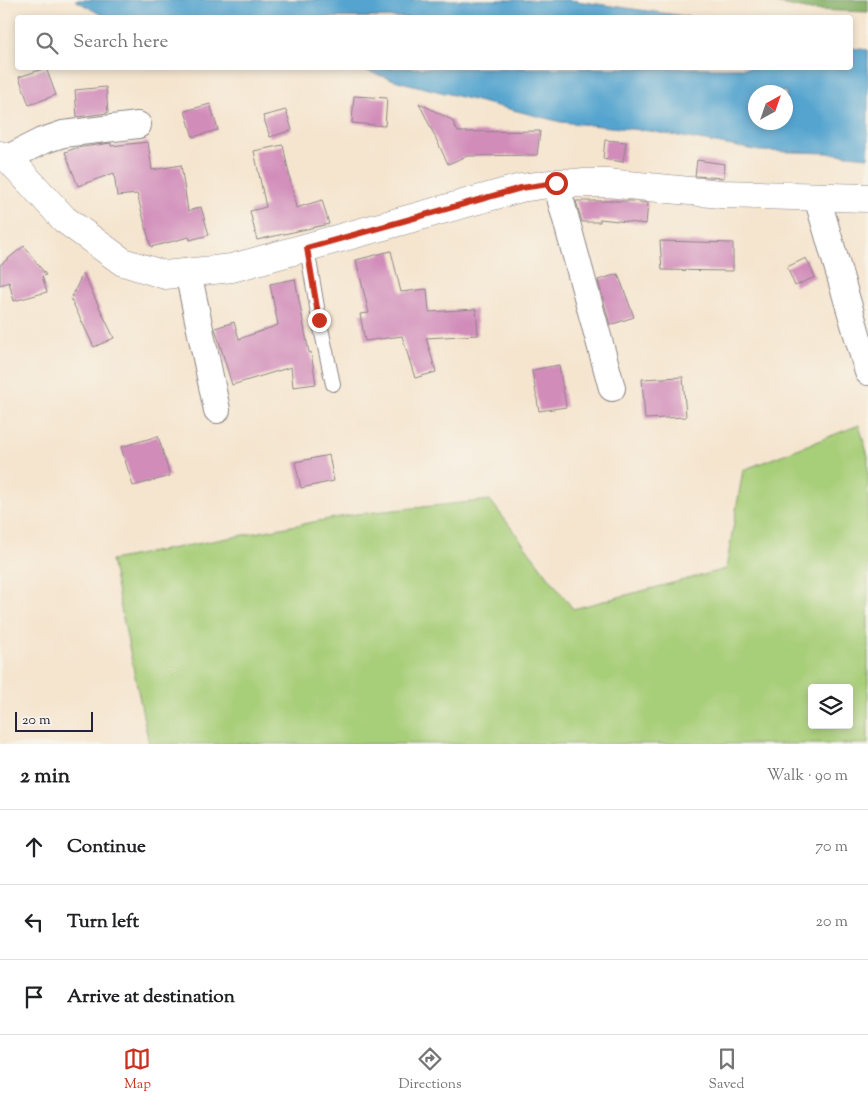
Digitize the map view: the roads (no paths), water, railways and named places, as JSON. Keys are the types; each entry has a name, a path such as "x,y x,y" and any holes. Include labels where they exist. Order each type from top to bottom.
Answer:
{"street":[{"path":"138,125 63,134 4,157 64,219 123,262 165,275 232,268 521,188 556,183 607,183 722,194 868,198"},
{"path":"556,183 612,388"},
{"path":"817,197 868,372"},
{"path":"188,272 217,410"}],"lane":[{"path":"307,248 319,320 333,384"}],"water":[{"path":"75,0 569,0 677,15 102,15"},
{"path":"853,48 868,50 868,157 828,153 760,151 650,131 561,122 401,82 363,70 853,70"}]}
